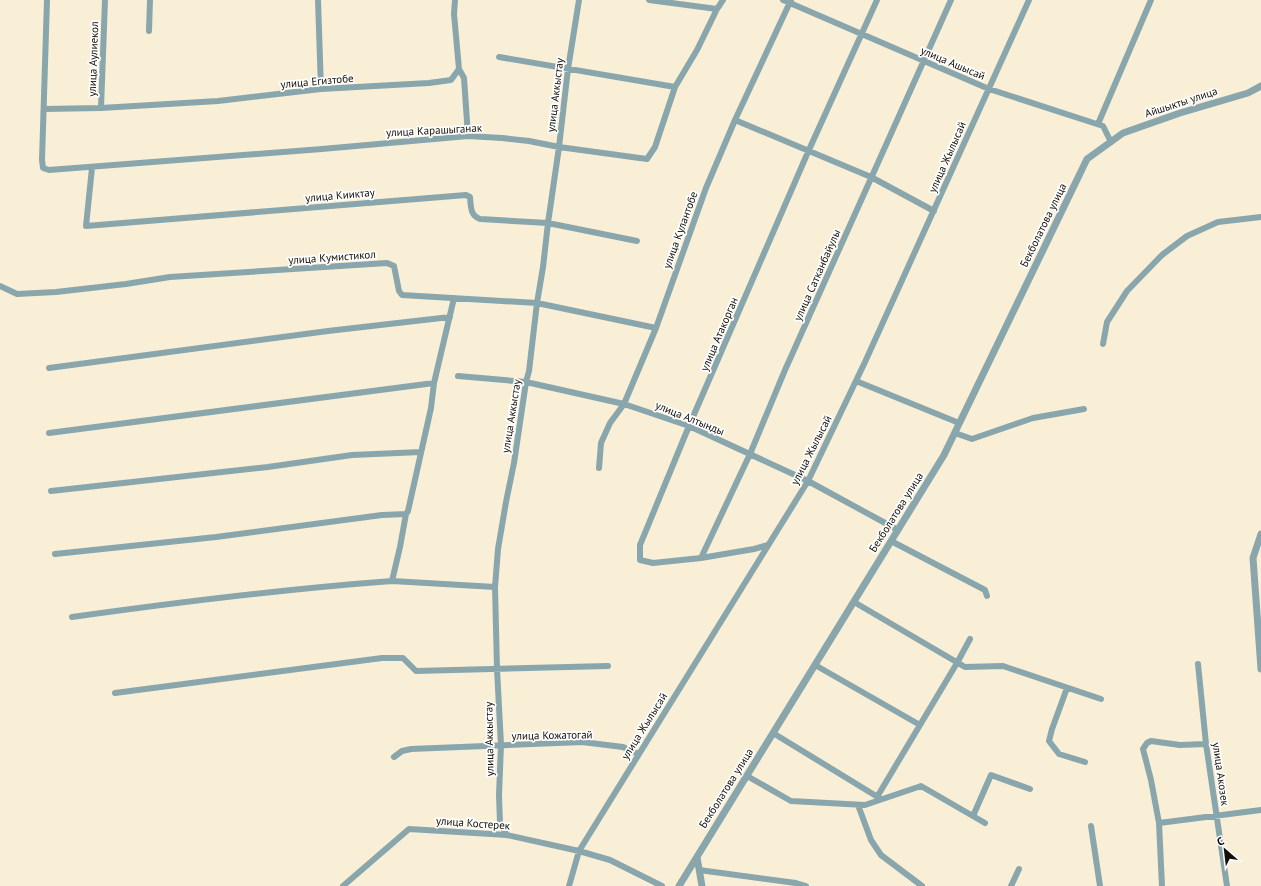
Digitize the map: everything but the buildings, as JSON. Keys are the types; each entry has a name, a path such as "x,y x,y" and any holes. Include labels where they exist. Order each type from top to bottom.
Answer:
{"street":[{"path":"44,109 47,0"},
{"name":"улица Аулиекол","path":"44,109 101,108 105,0"},
{"path":"149,31 150,0"},
{"path":"318,0 321,89"},
{"path":"455,0 454,14 459,69 464,78 468,136"},
{"name":"улица Аккыстау","path":"507,835 500,823 499,795 501,745 495,586 498,550 529,371 568,69 579,0"},
{"path":"649,0 717,9"},
{"name":"улица Карашыганак","path":"44,109 43,168 49,170 92,168 468,136 523,140 559,147 647,159 655,147 675,87 698,50 717,9 723,0"},
{"name":"улица Ашысай","path":"783,0 790,1 989,89 1098,124"},
{"name":"улица Атакорган","path":"768,545 754,549 701,558 653,563 640,560 640,545 689,426 808,152 877,0"},
{"name":"улица Сатканбайулы","path":"701,558 750,454 785,370 951,0"},
{"name":"улица Жылысай","path":"569,886 579,851 808,481 856,381 1029,0"},
{"path":"1111,142 1103,126 1098,124 1151,0"},
{"name":"улица Кулантобе","path":"599,468 601,443 610,423 624,404 656,328 706,188 735,120 790,1"},
{"path":"499,57 675,87"},
{"name":"улица Егизтобе","path":"101,108 218,101 321,89 445,82 451,80 459,69"},
{"name":"Айшыкты улица","path":"1111,142 1123,133 1180,113 1260,88"},
{"path":"735,120 871,178 934,211"},
{"name":"Бекболатова улица","path":"679,886 944,455 1087,159 1111,142"},
{"name":"улица Кииктау","path":"92,168 86,226 466,195 470,197 472,212 475,216 480,218 548,224 637,241"},
{"path":"1103,344 1107,322 1126,291 1162,255 1187,236 1218,222 1261,217"},
{"name":"улица Кумистикол","path":"0,286 17,294 56,292 126,284 170,277 387,263 394,266 399,291 402,295 537,303 656,328"},
{"path":"392,581 431,408 434,383 454,298"},
{"path":"49,368 328,331 450,317"},
{"name":"улица Алтынды","path":"458,376 526,382 624,404 689,426 808,481 898,530"},
{"path":"856,381 960,423"},
{"path":"49,434 434,383"},
{"path":"955,433 972,439 1033,418 1084,410"},
{"path":"51,491 246,470 352,455 421,452"},
{"path":"55,554 382,515 406,514"},
{"path":"1261,534 1253,558 1261,669"},
{"path":"891,541 985,590 987,596"},
{"path":"72,617 268,592 392,581 495,586"},
{"path":"854,602 965,667 1003,666 1101,699"},
{"path":"880,798 920,725 958,663 970,639"},
{"path":"115,693 382,658 403,658 416,671 608,666"},
{"name":"улица Акозек","path":"1198,664 1206,744 1227,886"},
{"path":"815,665 920,725"},
{"path":"1067,688 1049,741 1059,754 1085,762"},
{"path":"773,733 880,798"},
{"path":"1162,886 1159,823 1151,780 1143,749 1147,743 1151,741 1180,745 1206,744"},
{"name":"улица Кожатогай","path":"394,757 411,749 582,742 623,747 638,754"},
{"path":"973,816 991,775 1030,789"},
{"path":"747,776 791,800 865,806 880,798 921,786 985,823"},
{"path":"858,805 872,840 881,855 922,886"},
{"path":"1159,823 1261,810"},
{"path":"1091,826 1100,886"},
{"name":"улица Костерек","path":"343,886 409,829 507,835 579,851 610,860 662,886"},
{"path":"697,857 702,886"},
{"path":"1011,886 1018,869"},
{"path":"699,870 796,883 806,886"}]}
